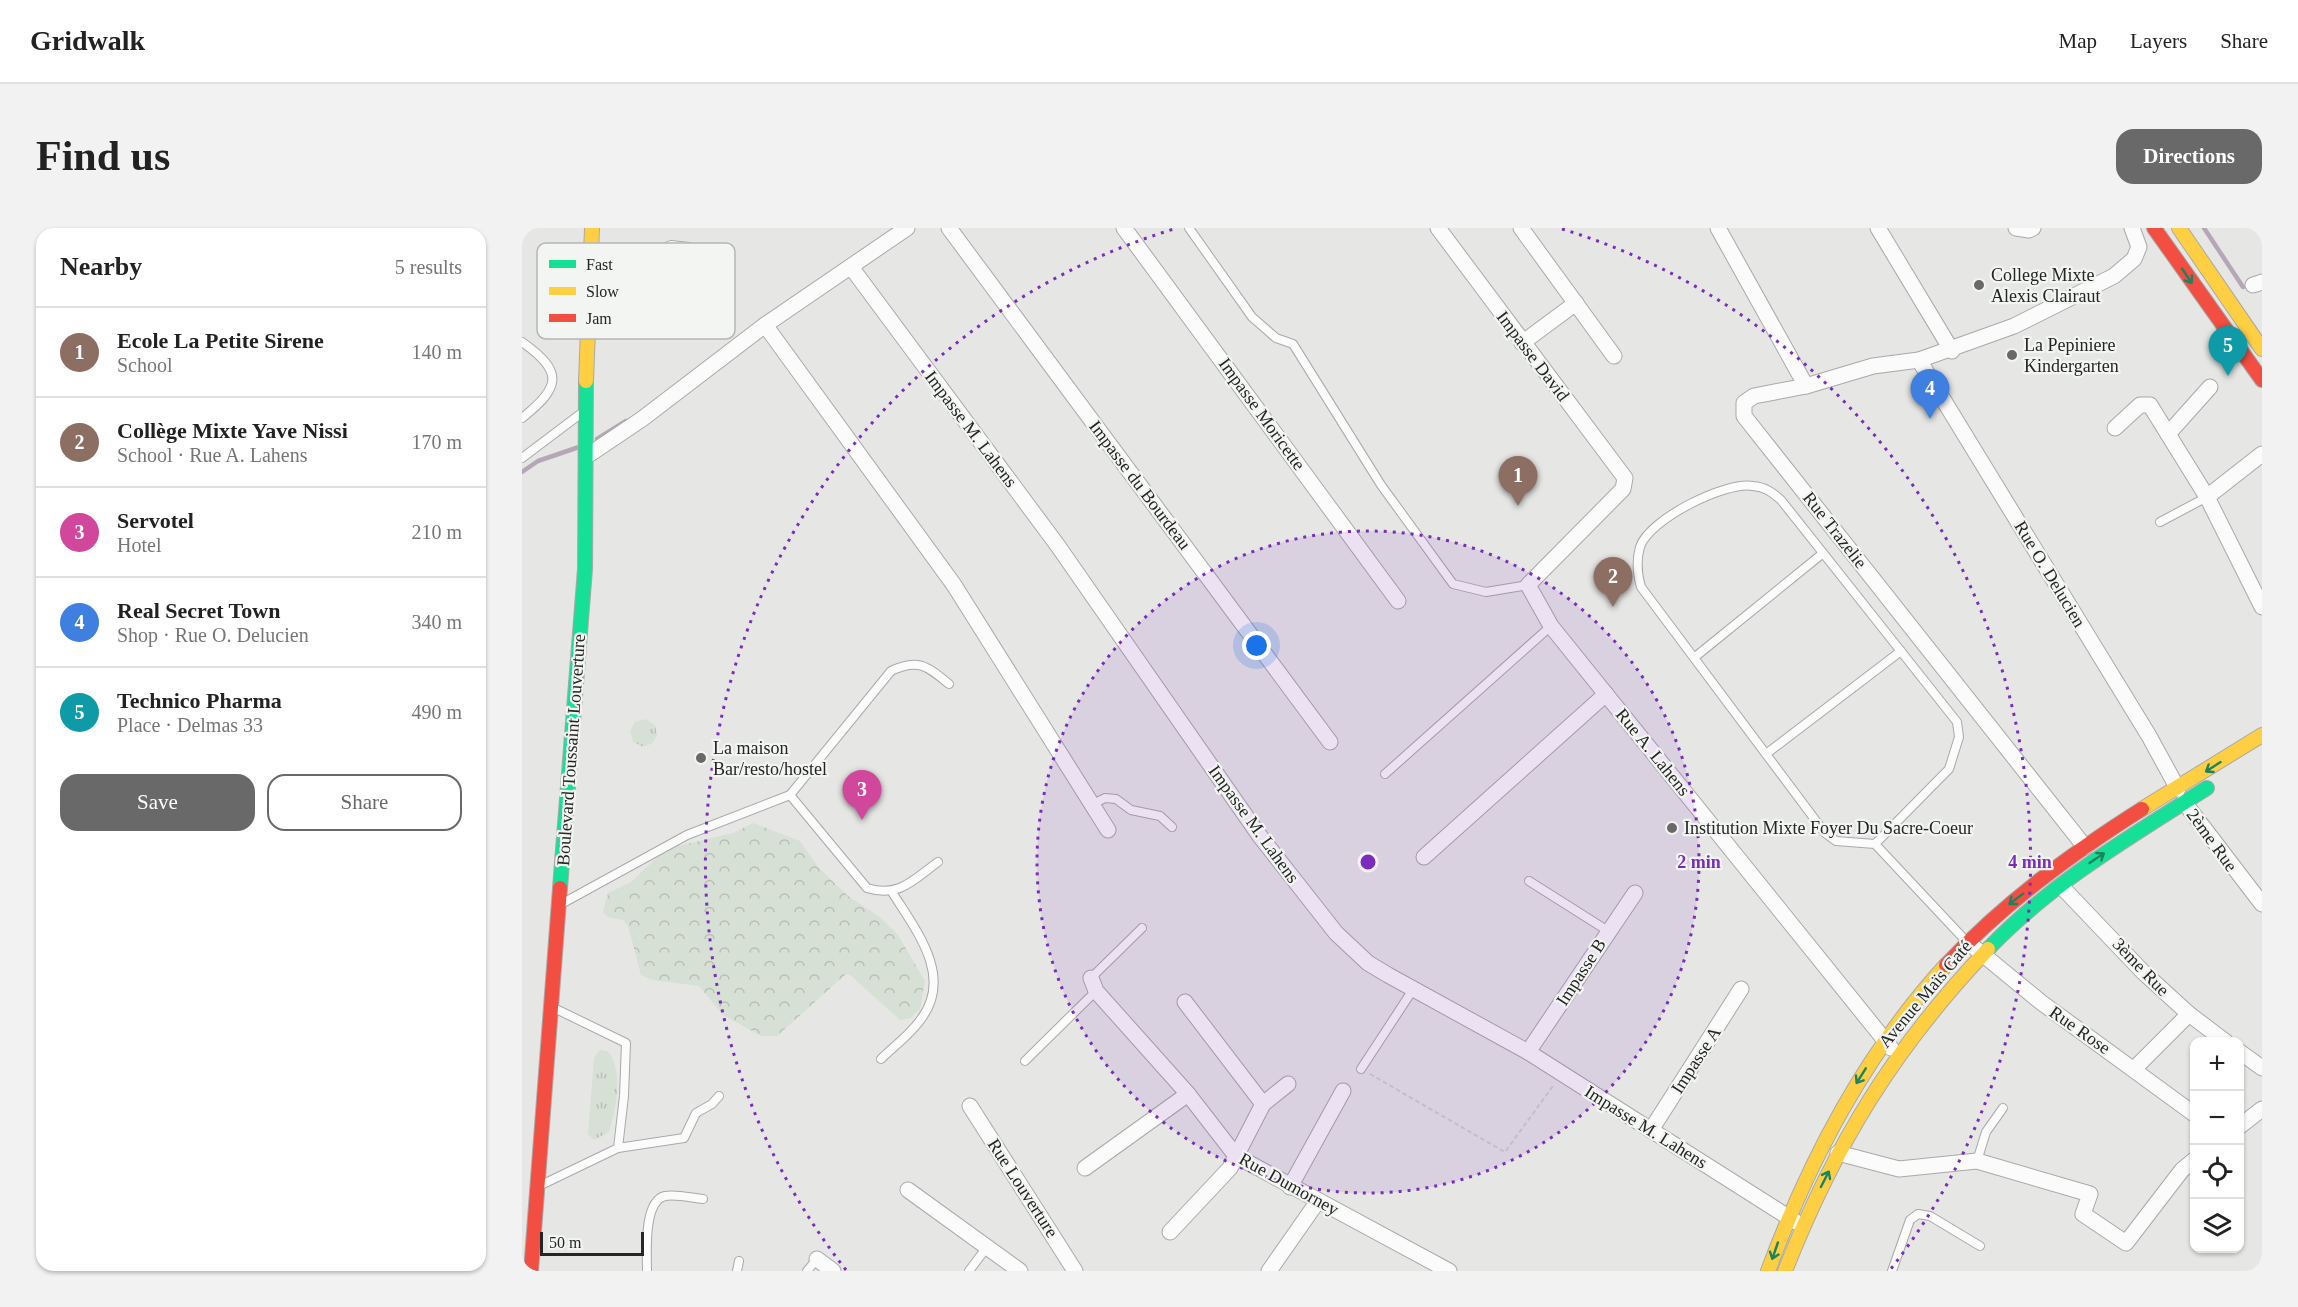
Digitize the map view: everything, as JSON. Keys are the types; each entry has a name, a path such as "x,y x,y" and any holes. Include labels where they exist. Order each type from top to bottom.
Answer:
{"main road":[{"name":"Boulevard Toussaint Louverture","path":"591,243 592,228"},
{"path":"2154,228 2262,380"},
{"path":"2179,228 2262,349"},
{"name":"Boulevard Toussaint Louverture","path":"531,1271 585,569 587,456 584,411 587,339"},
{"name":"Avenue Maïs Gaté","path":"1785,1271 1801,1226 1838,1153 1896,1055 1944,993 1983,953 2094,859 2262,735"},
{"name":"Avenue Maïs Gaté","path":"1768,1271 1788,1216 1848,1097 1884,1040 1941,970 1967,942 2007,906 2085,847 2181,796 2223,777"}],"street":[{"path":"587,456 642,418 765,325 907,228"},
{"name":"Impasse du Bourdeau","path":"949,228 1330,742"},
{"name":"Impasse Moricette","path":"1124,228 1398,601"},
{"name":"Impasse David","path":"1438,228 1625,478 1623,489 1528,585"},
{"path":"1521,228 1614,356"},
{"path":"1718,228 1806,386 1873,366 1919,360 1952,351 2014,326 2114,276 2134,259 2139,247 2132,228"},
{"path":"1878,228 1952,351"},
{"path":"2016,228 2029,230 2033,228"},
{"name":"Impasse M. Lahens","path":"851,267 1058,546 1259,836 1336,933 1368,963 1528,1052 1801,1226"},
{"path":"1522,342 1576,303"},
{"path":"765,325 954,585 1108,830"},
{"name":"Rue O. Delucien","path":"1919,360 2149,736 2181,796"},
{"name":"Rue Trazelie","path":"1806,386 1754,396 1744,403 1744,416 2085,847"},
{"path":"2168,434 2210,387"},
{"path":"2115,428 2140,405 2150,405 2207,497 2262,607"},
{"path":"2207,497 2262,454"},
{"name":"Rue A. Lahens","path":"1528,585 1551,627 1896,1055"},
{"path":"1424,857 1606,694"},
{"name":"2ème Rue","path":"2181,796 2262,904"},
{"name":"3ème Rue","path":"2061,886 2143,972 2189,1014 2221,1037"},
{"name":"Impasse B","path":"1528,1052 1635,893"},
{"name":"Rue Rose","path":"1967,942 2042,1003 2135,1068 2190,1111"},
{"name":"Rue Dumorney","path":"1094,985 1188,1094 1236,1156 1318,1201 1425,1265 1449,1271"},
{"name":"Impasse A","path":"1651,1130 1741,989"},
{"path":"1185,1002 1263,1104"},
{"path":"2135,1068 2189,1014"},
{"path":"2244,1055 2262,1068"},
{"path":"1170,1232 1230,1168 1263,1104 1288,1084"},
{"path":"1290,1187 1343,1091"},
{"path":"1085,1168 1188,1094"},
{"name":"Rue Louverture","path":"970,1106 1075,1271"},
{"path":"2244,1122 2262,1109"},
{"path":"1838,1153 1899,1169 1977,1161 2090,1194 2083,1214 2126,1243 2182,1170 2190,1163"},
{"path":"908,1190 1020,1271"},
{"path":"1269,1271 1318,1201"},
{"path":"812,1265 833,1271"}],"lane":[{"path":"1189,228 1252,317 1276,338 1293,344 1381,485 1453,584 1486,592 1528,585"},
{"path":"522,342 538,353 552,373 552,388 545,400 522,418"},
{"path":"522,458 584,411"},
{"path":"1875,844 1949,769 1959,737 1957,722 1781,500 1770,490 1752,485 1735,486 1683,508 1652,527 1641,545 1636,570 1641,587 1825,833 1836,841 1875,844 1967,942"},
{"path":"2160,522 2207,497"},
{"path":"1695,657 1822,554"},
{"path":"1385,774 1551,627"},
{"path":"1766,754 1901,651"},
{"path":"559,906 687,835 790,795 891,671 904,665 915,664 928,667 949,684"},
{"path":"790,795 867,888 892,892 902,888 938,862"},
{"path":"1093,804 1105,798 1116,799 1131,810 1160,816 1172,827"},
{"path":"1529,881 1608,931"},
{"path":"881,1059 920,1021 929,1008 934,980 932,960 926,947 892,892"},
{"path":"1025,1061 1142,928"},
{"path":"1361,1069 1414,988"},
{"path":"551,1006 626,1043 624,1096 618,1148"},
{"path":"538,1186 618,1148 684,1138 696,1113 712,1104 719,1096"},
{"path":"1977,1161 1986,1132 2003,1108"},
{"path":"647,1271 649,1217 654,1203 665,1196 703,1199"},
{"path":"1892,1271 1910,1220 1918,1214 1930,1216 1980,1246"},
{"path":"969,1271 987,1247"},
{"path":"737,1271 739,1261"}],"path":[{"path":"1361,1069 1504,1152 1562,1074"}],"green space":[{"path":"646,719 655,725 657,735 653,743 643,747 633,742 630,731 635,722"},
{"path":"753,823 800,841 818,867 848,896 880,917 898,935 925,981 920,1009 911,1018 900,1020 850,975 846,974 777,1036 761,1036 723,1015 699,986 652,980 641,975 628,926 623,920 608,917 603,912 608,893 631,882 657,857 674,847 733,833"},
{"path":"600,1050 608,1051 613,1060 617,1091 609,1132 594,1140 588,1134 594,1057"}],"waterway":[{"path":"2204,228 2243,287"},
{"path":"597,439 626,421"},
{"path":"522,472 538,461 579,447"}],"traffic: fast":[{"path":"560,888 585,569 586,381"},
{"path":"1988,949 2038,903 2092,862 2207,788"}],"traffic: slow":[{"path":"591,243 592,228"},
{"path":"2179,228 2262,349"},
{"path":"586,381 588,339"},
{"path":"2142,809 2262,735"},
{"path":"1785,1271 1825,1181 1846,1139 1870,1100 1924,1023 1988,949"},
{"path":"1768,1271 1802,1188 1842,1109 1890,1035 1946,965"}],"traffic: jam":[{"path":"2154,228 2262,380"},
{"path":"1946,965 2015,900 2090,844 2142,809"},
{"path":"531,1271 560,888"}],"place":[{"name":"College Mixte Alexis Clairaut","path":"1979,285"},
{"name":"La Pepiniere Kindergarten","path":"2012,355"},
{"name":"Technico Pharma","path":"2228,376"},
{"name":"Real Secret Town","path":"1930,419"},
{"name":"Ecole La Petite Sirene","path":"1518,506"},
{"name":"Collège Mixte Yave Nissi","path":"1613,607"},
{"name":"La maison Bar/resto/hostel","path":"701,758"},
{"name":"Servotel","path":"862,820"},
{"name":"Institution Mixte Foyer Du Sacre-Coeur","path":"1672,828"}]}
